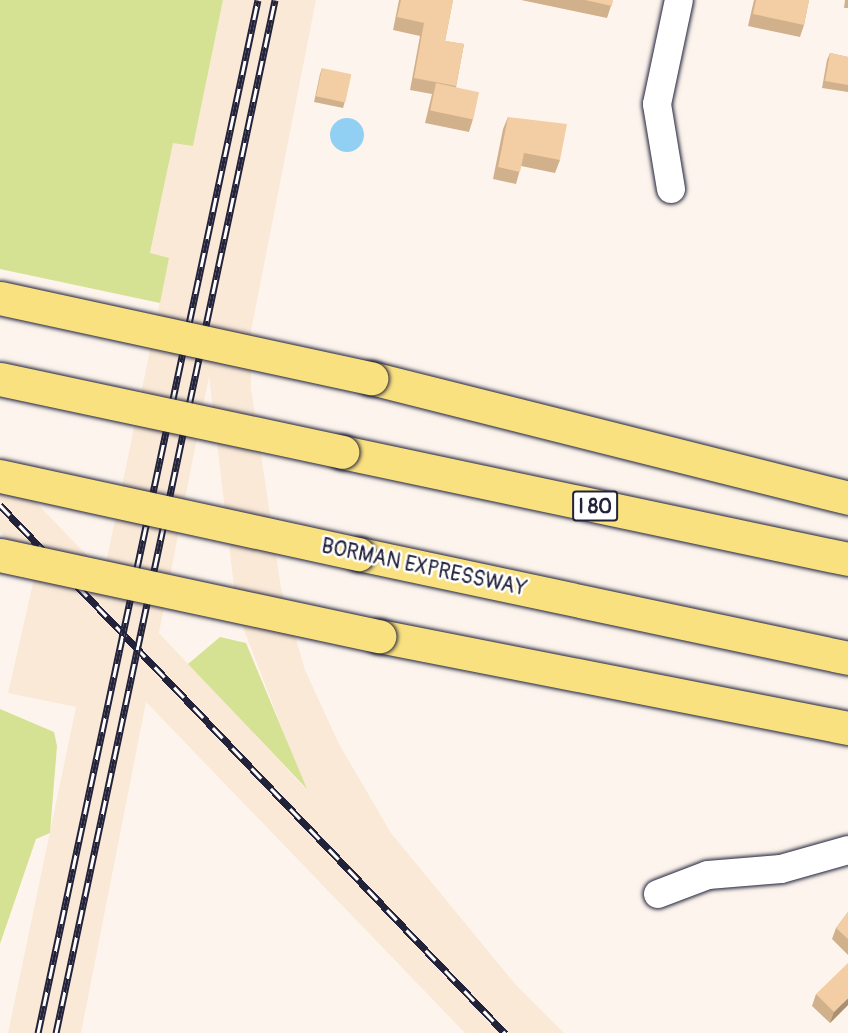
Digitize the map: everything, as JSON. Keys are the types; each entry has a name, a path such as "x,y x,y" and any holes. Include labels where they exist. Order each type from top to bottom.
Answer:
{"highway":[{"path":"0,298 371,378 848,498"},
{"name":"I 80","path":"0,379 848,559"},
{"name":"BORMAN EXPRESSWAY","path":"0,476 848,658"},
{"path":"0,555 379,636 848,728"}],"street":[{"path":"671,189 657,104 679,0"},
{"path":"658,894 708,874 781,869 848,850"}],"shaded area":[{"path":"223,0 316,0 251,331 251,388 281,588 305,670 339,744 391,833 516,985 564,1033 465,1033 146,702 81,1033 8,1033 76,707 8,693 36,570 0,532 0,465 104,573 169,258 150,254 173,142 193,146","holes":["209,376 237,612 305,788 159,633"]}],"green space":[{"path":"0,0 223,0 193,146 173,143 161,200 150,253 169,258 160,303 0,269"},
{"path":"220,637 246,643 307,789 188,664"},
{"path":"0,709 54,732 57,746 50,833 36,839 0,944"}],"water":[{"path":"347,118 359,123 364,135 359,147 347,152 335,147 330,135 335,123"}],"building":[{"path":"401,0 453,0 445,41 464,44 456,86 414,78 424,23 397,17"},
{"path":"585,0 613,0 612,6"},
{"path":"756,0 809,0 804,25 753,14"},
{"path":"830,53 848,57 848,85 825,81"},
{"path":"322,68 351,74 345,103 316,96"},
{"path":"436,83 479,92 473,120 430,110"},
{"path":"508,117 567,124 560,160 524,153 520,172 498,167"},
{"path":"848,912 848,939 836,928"},
{"path":"848,963 848,998 834,1012 816,994"}],"railway":[{"path":"38,1033 258,0"},
{"path":"56,1033 275,0"},
{"path":"0,505 505,1033"}]}
